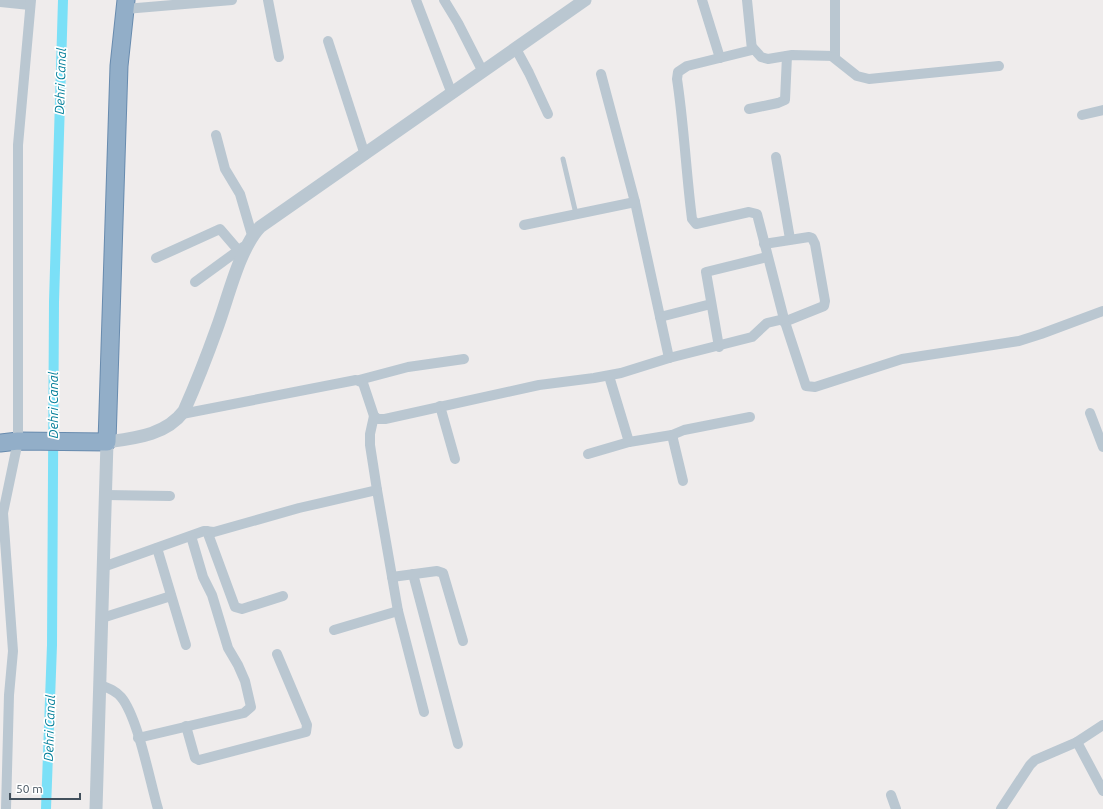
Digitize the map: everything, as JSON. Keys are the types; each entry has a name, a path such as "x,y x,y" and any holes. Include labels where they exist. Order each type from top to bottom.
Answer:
{"highway":[{"path":"0,443 25,441 79,443 107,442 119,80 125,5"}],"street":[{"path":"125,5 232,0"},
{"path":"268,0 279,58"},
{"path":"416,0 452,94"},
{"path":"444,0 458,23 483,72"},
{"path":"195,282 246,243 260,227 585,0"},
{"path":"702,0 720,58"},
{"path":"747,0 753,48 762,57 768,59 787,56 833,57 857,76 868,79 999,66"},
{"path":"833,57 836,54 835,0"},
{"path":"0,2 31,3 18,145 25,441 3,513 13,651 9,695 6,809"},
{"path":"328,41 365,155"},
{"path":"753,48 750,51 682,68 677,75 692,219 696,224 754,212 758,216 767,257 784,320 802,380 806,386 811,387 902,359 1019,341 1103,311"},
{"path":"516,49 548,114"},
{"path":"749,109 778,103 785,100 787,56"},
{"path":"601,74 635,202 669,358"},
{"path":"1082,115 1103,110"},
{"path":"96,809 107,442 133,439 151,434 176,422 182,414 199,376 246,243 240,194 225,169 216,135"},
{"path":"776,157 790,239"},
{"path":"524,225 635,202"},
{"path":"156,258 220,229 246,243"},
{"path":"374,416 378,419 385,419 539,385 609,376 669,358 752,338 767,323 784,320 822,308 825,301 814,240 810,237 764,244"},
{"path":"719,347 706,272 767,257"},
{"path":"660,317 711,304"},
{"path":"182,414 359,380 408,367 464,359"},
{"path":"609,376 629,442"},
{"path":"359,380 365,386 374,416 370,434 370,445 377,490 398,611 424,712"},
{"path":"440,406 455,459"},
{"path":"1090,413 1103,447"},
{"path":"588,454 629,442 672,435 684,430 750,417"},
{"path":"672,435 683,481"},
{"path":"103,567 207,531 217,531 299,508 377,490"},
{"path":"106,495 170,496"},
{"path":"207,531 235,606 242,609 283,596"},
{"path":"138,738 244,712 250,709 251,705 241,672 228,648 212,595 203,577 191,536"},
{"path":"157,548 186,645"},
{"path":"392,577 437,571 443,573 463,641"},
{"path":"414,574 458,744"},
{"path":"102,618 171,596"},
{"path":"334,630 398,611"},
{"path":"186,726 195,758 199,760 306,732 307,725 277,654"},
{"path":"100,685 113,690 121,697 132,717 158,809"},
{"path":"1000,809 1035,760 1041,756 1077,742 1103,725"},
{"path":"1077,742 1103,791"},
{"path":"891,794 896,809"}],"lane":[{"path":"563,159 576,214"}],"waterway":[{"name":"Dehri Canal","path":"46,809 52,645 54,302 63,0"}]}
